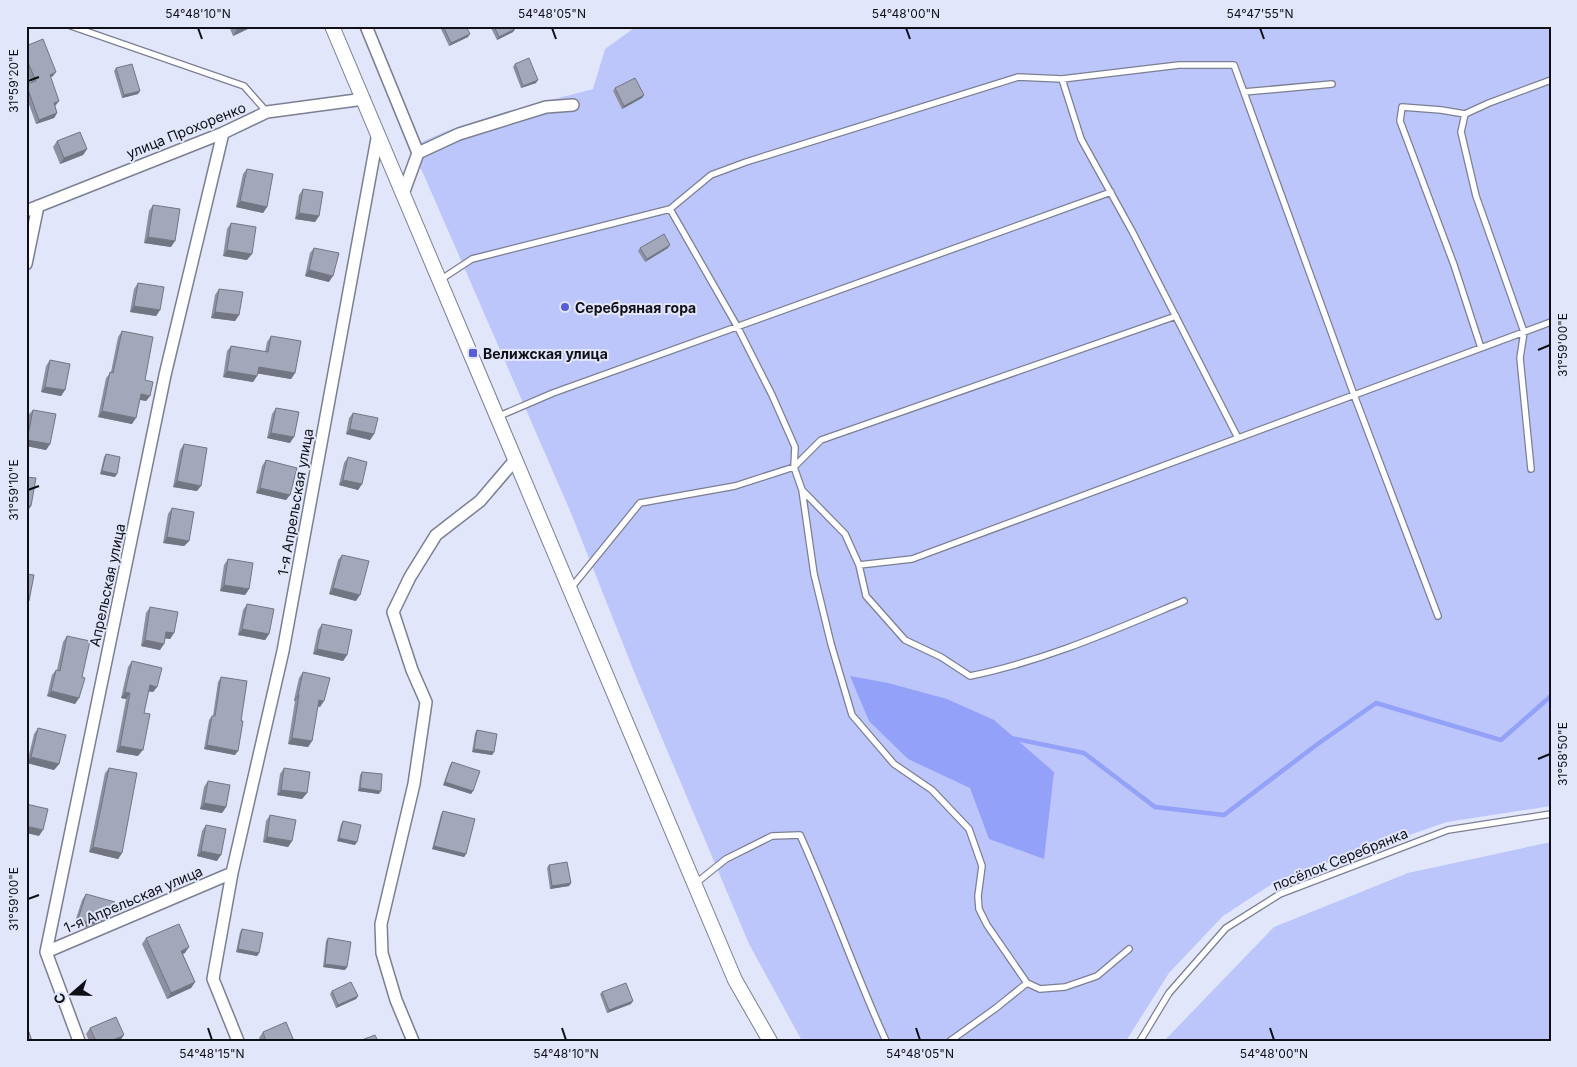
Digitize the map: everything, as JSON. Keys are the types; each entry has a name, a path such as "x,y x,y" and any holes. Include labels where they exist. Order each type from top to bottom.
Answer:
{"street":[{"path":"332,26 694,885 735,980 770,1041"},
{"path":"366,26 418,153 403,194"},
{"name":"улица Прохоренко","path":"26,211 223,133 267,112 364,99"},
{"path":"418,153 459,134 546,107 573,105"},
{"name":"Апрельская улица","path":"46,952 165,375 223,133"},
{"name":"1-я Апрельская улица","path":"238,1041 213,979 232,873 283,651 378,134"},
{"path":"26,264 38,206"},
{"path":"414,1041 396,1000 382,953 380,924 414,784 426,702 412,670 393,612 410,577 436,535 480,501 515,460"},
{"name":"1-я Апрельская улица","path":"46,952 232,873"},
{"path":"46,952 78,1041"}],"lane":[{"path":"71,26 244,86 267,112"},
{"path":"440,280 472,259 670,209 711,175 746,162 1018,78 1062,79 1179,65 1234,65 1354,396 1438,616"},
{"path":"1062,79 1081,139 1111,192 1238,438"},
{"path":"1481,348 1454,264 1400,122 1402,107 1465,114 1551,80"},
{"path":"1244,92 1332,84"},
{"path":"1465,114 1461,132 1476,196 1524,332 1520,358 1531,469"},
{"path":"497,417 553,393 1111,192"},
{"path":"670,209 737,326 772,395 795,447 794,468 802,490 814,574 831,644 852,715 894,764 932,790 969,828 982,866 978,896 979,910 987,925 1027,983 1040,990 1064,987 1097,976 1129,949"},
{"path":"570,590 640,503 735,486 794,468 821,440 1176,316"},
{"path":"859,565 912,559 1551,322"},
{"path":"802,490 845,534 859,565 866,596 904,640 941,657 970,676 1004,669 1061,652 1184,601"},
{"name":"посёлок Серебрянка","path":"1140,1041 1169,993 1226,928 1280,894 1448,830 1551,814"},
{"path":"694,885 726,859 772,836 800,835 818,875 861,986 886,1041"},
{"path":"950,1041 1027,983"}],"shaded area":[{"path":"637,26 1551,26 1551,806 1447,822 1278,880 1223,916 1169,973 1126,1041 802,1041 749,944 637,679 571,513 423,173 408,148 449,130 509,111 593,89 605,49"},
{"path":"1551,842 1551,1041 1164,1041 1274,927 1408,873"}],"water":[{"path":"850,676 888,683 947,699 994,720 1054,772 1044,859 989,839 970,788 908,759 869,721"}],"building":[{"path":"236,26 245,26 237,30"},
{"path":"443,26 466,26 470,34 451,43"},
{"path":"494,26 514,26 515,29 499,37"},
{"path":"43,39 56,72 50,75 59,101 54,103 57,113 39,120 26,84 36,81 26,58 26,46"},
{"path":"529,58 538,80 523,86 515,64"},
{"path":"132,64 140,91 124,95 116,68"},
{"path":"635,78 644,95 624,106 615,88"},
{"path":"80,132 87,149 64,158 57,141"},
{"path":"247,169 273,174 267,207 240,201"},
{"path":"303,189 323,192 319,216 299,213"},
{"path":"153,205 180,209 175,241 148,237"},
{"path":"231,223 256,227 252,254 227,250"},
{"path":"664,234 670,245 647,259 640,248"},
{"path":"314,248 339,253 333,276 309,270"},
{"path":"138,283 164,287 160,310 134,306"},
{"path":"219,289 243,292 239,315 215,312"},
{"path":"122,331 153,337 145,380 153,382 150,396 141,394 136,418 102,411 110,372 113,373"},
{"path":"271,336 301,341 295,373 259,367 257,376 227,371 231,346 268,352"},
{"path":"50,360 70,364 65,390 45,387"},
{"path":"276,408 299,412 294,437 271,433"},
{"path":"33,410 56,414 50,444 27,440"},
{"path":"353,413 378,418 374,434 350,429"},
{"path":"184,444 207,448 201,486 177,481"},
{"path":"106,454 120,457 117,474 102,471"},
{"path":"348,457 367,462 362,484 343,480"},
{"path":"266,460 297,468 290,495 260,488"},
{"path":"26,477 36,478 31,506 26,505"},
{"path":"172,508 194,512 189,541 167,537"},
{"path":"342,555 369,561 360,595 333,588"},
{"path":"228,559 253,563 249,589 224,585"},
{"path":"26,574 34,575 29,601 26,600"},
{"path":"247,604 274,609 269,634 242,629"},
{"path":"150,607 178,612 174,633 166,632 164,644 145,640"},
{"path":"322,624 352,630 347,655 317,649"},
{"path":"67,636 90,641 82,677 85,678 79,698 51,691 56,670 60,671"},
{"path":"132,661 162,668 157,687 150,685 144,713 150,714 143,750 120,746 130,693 125,692"},
{"path":"303,672 330,678 324,701 319,700 312,741 292,738"},
{"path":"221,677 247,681 238,751 207,745 212,716 215,716"},
{"path":"38,728 66,735 59,764 31,757"},
{"path":"477,730 497,734 494,752 474,749"},
{"path":"452,762 480,771 473,791 445,782"},
{"path":"109,768 137,773 122,853 93,847"},
{"path":"284,768 310,772 307,793 281,790"},
{"path":"362,772 382,774 381,791 360,788"},
{"path":"208,781 230,785 226,807 204,803"},
{"path":"26,804 48,809 43,830 26,826"},
{"path":"443,811 475,819 466,854 434,846"},
{"path":"270,815 296,820 292,841 267,837"},
{"path":"343,821 361,825 357,842 339,838"},
{"path":"206,825 226,829 221,855 201,851"},
{"path":"567,862 571,883 552,886 549,865"},
{"path":"86,894 115,902 112,912 88,922 78,919"},
{"path":"179,924 189,947 181,951 195,982 171,993 146,938"},
{"path":"242,929 263,933 259,953 238,949"},
{"path":"328,938 351,942 347,967 325,964"},
{"path":"351,982 358,996 338,1005 332,991"},
{"path":"626,983 633,1001 609,1010 602,992"},
{"path":"116,1017 124,1035 111,1041 96,1041 90,1028"},
{"path":"286,1022 294,1041 266,1041 263,1032"},
{"path":"29,1032 32,1041 26,1041 26,1034"},
{"path":"375,1035 378,1041 359,1041"}],"waterway":[{"path":"1011,738 1084,753 1155,807 1224,815 1319,743 1376,703 1501,740 1551,696"}],"place":[{"name":"Серебряная гора","path":"565,307"},
{"name":"Велижская улица","path":"473,353"}]}
